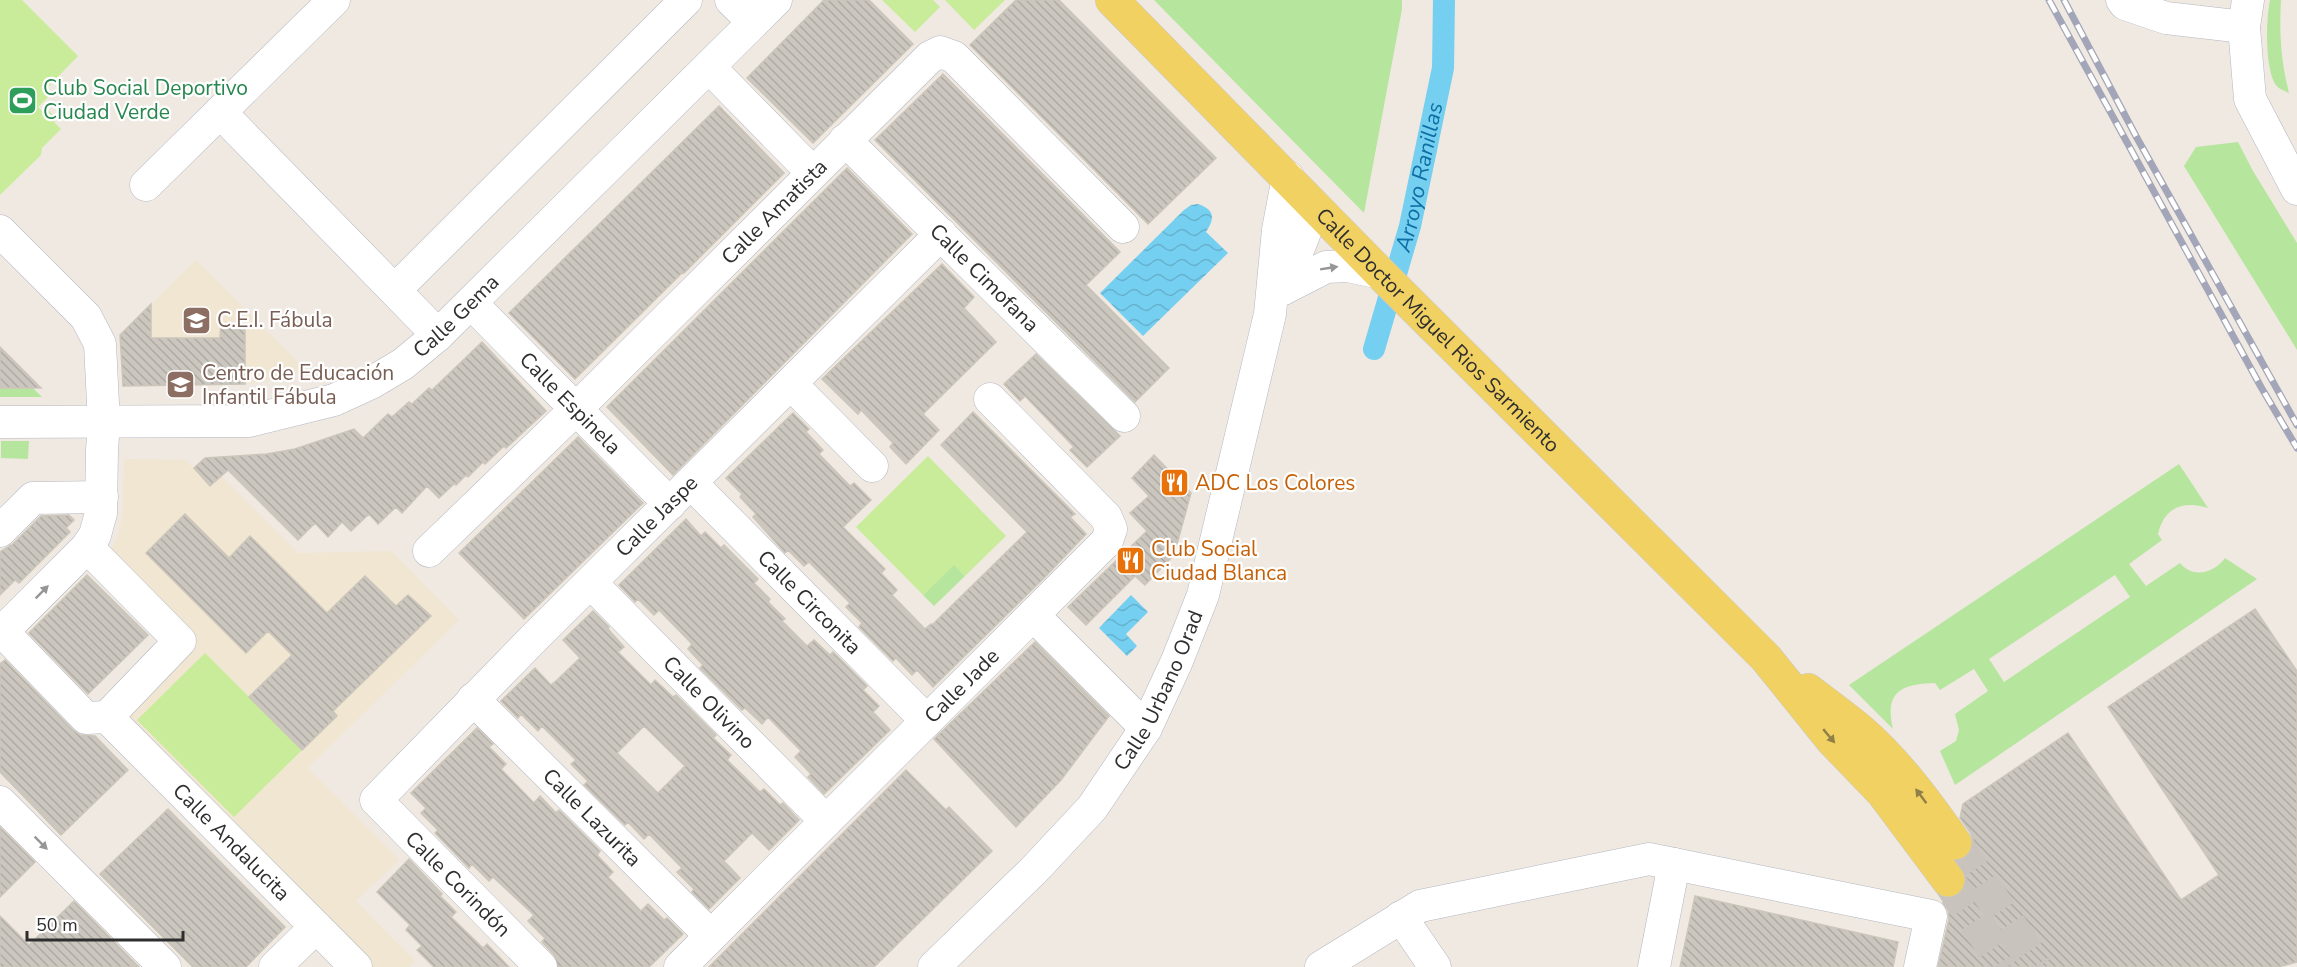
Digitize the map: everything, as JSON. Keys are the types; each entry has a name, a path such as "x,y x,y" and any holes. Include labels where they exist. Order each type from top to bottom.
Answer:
{"main road":[{"name":"Calle Doctor Miguel Rios Sarmiento","path":"1112,0 1380,273 1766,658 1832,740 1883,793 1948,880"},
{"name":"Calle Doctor Miguel Rios Sarmiento","path":"1766,658 1861,730 1911,783 1955,843"}],"street":[{"path":"146,185 334,0"},
{"path":"395,290 686,0"},
{"path":"731,0 753,22"},
{"name":"Calle Gema","path":"0,422 249,421 334,400 371,383 404,363 438,335 776,0"},
{"path":"2122,0 2125,4 2166,18 2246,13 2250,99 2297,189"},
{"name":"Calle Amatista","path":"429,551 576,409 812,172 930,57 940,52 954,57 1123,227"},
{"path":"709,68 812,172"},
{"path":"220,112 438,335"},
{"name":"Calle Cimofana","path":"845,140 1124,416"},
{"name":"Calle Urbano Orad","path":"1276,301 1278,230 1288,177"},
{"path":"1278,230 1315,206"},
{"name":"Calle Urbano Orad","path":"934,967 1034,870 1092,808 1146,728 1177,661 1203,595 1276,301 1315,206"},
{"path":"0,231 86,318 100,344 104,423 102,497 94,555 180,640 107,717 87,718 4,624 94,555"},
{"name":"Calle Jaspe","path":"376,800 473,699 941,234"},
{"path":"1276,301 1326,267 1348,266 1380,273"},
{"name":"Calle Espinela","path":"471,303 576,409 680,494"},
{"path":"791,384 872,466"},
{"name":"Calle Jade","path":"680,967 1107,541 1111,529 1106,517 990,399"},
{"name":"Calle Circonita","path":"680,494 789,582 927,721"},
{"path":"0,531 33,498 102,497"},
{"name":"Calle Olivino","path":"591,583 826,821"},
{"path":"1033,615 1146,728"},
{"name":"Calle Lazurita","path":"473,699 711,936"},
{"name":"Calle Andalucita","path":"107,717 356,967"},
{"name":"Calle Corindón","path":"376,800 541,967"},
{"path":"0,802 165,967"},
{"path":"1321,967 1420,906 1649,859 1931,916 1920,967"},
{"path":"1654,967 1674,864"},
{"path":"1401,917 1435,967"},
{"path":"274,967 316,927"}],"shaded area":[{"name":"C.E.I. Fábula","path":"196,260 307,371 245,384 123,386 120,335"},
{"path":"124,459 186,460 210,486 221,476 298,553 391,551 459,620 308,768 399,860 356,901 415,961 409,967 366,967 118,717 193,642 108,556 118,536 123,512"}],"green space":[{"name":"Club Social Deportivo Ciudad Verde","path":"0,0 22,0 78,56 47,88 52,93 38,107 45,114 48,110 56,118 54,122 61,129 42,148 41,155 0,195"},
{"path":"882,0 933,0 940,7 915,32"},
{"path":"945,0 1005,0 974,30"},
{"path":"1154,0 1402,0 1364,213"},
{"path":"2270,0 2281,0 2281,47 2289,93 2275,84 2271,74 2267,30"},
{"path":"2238,142 2297,243 2297,350 2184,166 2196,147"},
{"path":"0,388 33,388 42,397 0,397"},
{"path":"1,441 29,441 28,459 1,458"},
{"path":"928,456 1006,536 965,576 954,565 923,595 856,527"},
{"path":"2179,464 2208,508 2191,505 2176,508 2170,512 2165,517 2158,534 2162,540 2129,564 2146,586 2180,563 2191,571 2203,572 2215,567 2225,558 2257,579 1955,785 1940,751 1956,741 1959,730 1955,714 1988,691 1974,669 1940,690 1935,683 1913,685 1898,692 1891,706 1893,729 1849,685","holes":["2115,575 2130,597 2004,682 1989,659"]},
{"path":"954,564 965,576 934,606 923,595"},
{"path":"205,653 302,750 234,817 137,720"}],"water":[{"path":"1198,204 1208,209 1212,215 1206,232 1228,253 1143,336 1100,293 1184,210 1191,205"},
{"path":"1131,595 1148,612 1126,634 1137,646 1127,656 1099,628"}],"building":[{"path":"824,0 869,0 913,44 813,143 747,78"},
{"path":"1016,0 1059,0 1216,158 1148,224 970,45"},
{"path":"943,74 1120,252 1086,285 1169,368 1135,402 875,140"},
{"path":"719,106 784,173 575,379 509,313"},
{"path":"847,168 912,234 673,475 607,407"},
{"path":"942,264 974,297 964,308 996,342 923,414 939,430 906,464 890,447 893,443 861,410 858,414 822,379"},
{"path":"151,304 151,338 220,338 221,324 245,324 245,384 123,386 120,335"},
{"path":"482,342 546,411 506,448 504,446 485,464 483,462 468,477 466,475 439,498 427,486 402,513 396,507 378,524 369,514 351,531 342,522 328,537 315,523 298,540 228,470 210,486 194,468 205,458 267,454 295,449 354,429 363,438 388,414 392,417 409,402 412,404 429,388 432,390"},
{"path":"0,347 41,388 0,388"},
{"path":"1036,354 1120,436 1087,467 1070,450 1074,447 1025,396 1020,401 1004,384"},
{"path":"973,412 1075,514 1070,517 1086,534 933,687 917,670 912,675 896,658 893,661 859,627 862,623 846,607 850,603 809,562 804,566 788,550 785,553 753,517 756,514 740,497 742,494 726,478 793,413 809,429 806,432 823,450 819,454 850,486 854,483 871,500 843,527 885,569 881,573 897,590 892,595 925,629 932,625 1027,532 941,445"},
{"path":"578,437 643,503 524,619 459,553"},
{"path":"1154,455 1191,493 1174,555 1145,585 1135,576 1086,625 1068,607 1147,531 1130,513 1149,496 1132,478"},
{"path":"185,514 229,558 250,536 327,613 365,576 396,606 408,595 431,616 333,711 337,716 302,750 249,697 292,655 268,631 246,653 146,553"},
{"path":"69,515 74,520 66,528 70,532 19,583 15,580 0,595 0,552 13,544 41,516"},
{"path":"686,519 701,536 705,532 721,548 724,545 758,579 754,583 785,619 782,621 807,646 814,640 830,655 833,652 867,686 863,690 879,706 873,712 890,730 824,794 808,777 811,774 795,757 801,751 768,717 762,724 745,708 742,710 700,668 703,665 688,649 692,644 659,610 654,615 638,599 635,602 619,585"},
{"path":"87,575 148,635 88,694 29,633"},
{"path":"2255,609 2297,671 2297,962 2278,967 1938,967 1949,919 1948,910 1943,903 1944,898 1959,895 1965,888 1966,877 1958,861 1966,858 1972,851 1974,842 1960,818 1963,804 2068,733 2181,900 2219,875 2108,707"},
{"path":"593,611 624,647 618,652 651,685 655,680 673,697 676,695 716,735 713,738 731,755 727,760 760,792 764,789 780,805 783,803 799,820 769,850 752,833 724,861 740,878 709,909 677,872 682,868 649,834 644,839 628,822 625,825 584,785 588,781 571,764 576,760 542,726 538,731 521,714 518,718 501,701 535,668 551,685 580,658 563,640","holes":["644,726 685,766 658,793 617,753"]},
{"path":"1035,642 1109,716 1061,780 1016,827 934,739"},
{"path":"5,660 73,730 80,735 95,736 128,770 61,835 0,772 0,664"},
{"path":"477,728 493,744 489,747 506,764 501,769 534,803 540,796 556,813 559,810 600,851 597,855 613,872 608,877 641,911 648,904 683,934 649,967 558,967 554,955 542,942 545,938 528,921 534,915 493,877 489,881 472,864 469,868 435,833 438,830 421,813 426,808 411,793"},
{"path":"906,770 946,810 949,807 992,851 874,967 709,967"},
{"path":"168,809 285,927 246,967 193,967 100,874"},
{"path":"0,827 35,862 0,897"},
{"path":"409,859 456,912 451,917 483,948 487,944 509,967 434,967 417,950 422,946 406,930 410,925 377,892"},
{"path":"1695,896 1898,942 1893,967 1680,967"},
{"path":"74,901 139,967 0,967 0,916 29,945"}],"waterway":[{"name":"Arroyo Ranillas","path":"1374,349 1410,226 1443,68 1444,0"}],"tunnel":[{"path":"1955,843 2038,967"},
{"path":"1948,880 2006,967"}],"railway":[{"path":"2049,0 2261,387 2297,448"},
{"path":"2064,0 2137,138 2297,425"}],"place":[{"name":"Club Social Deportivo Ciudad Verde","path":"22,100"},
{"name":"C.E.I. Fábula","path":"196,320"},
{"name":"Centro de Educación Infantil Fábula","path":"181,385"},
{"name":"ADC Los Colores","path":"1174,483"},
{"name":"Club Social Ciudad Blanca","path":"1130,561"}]}
